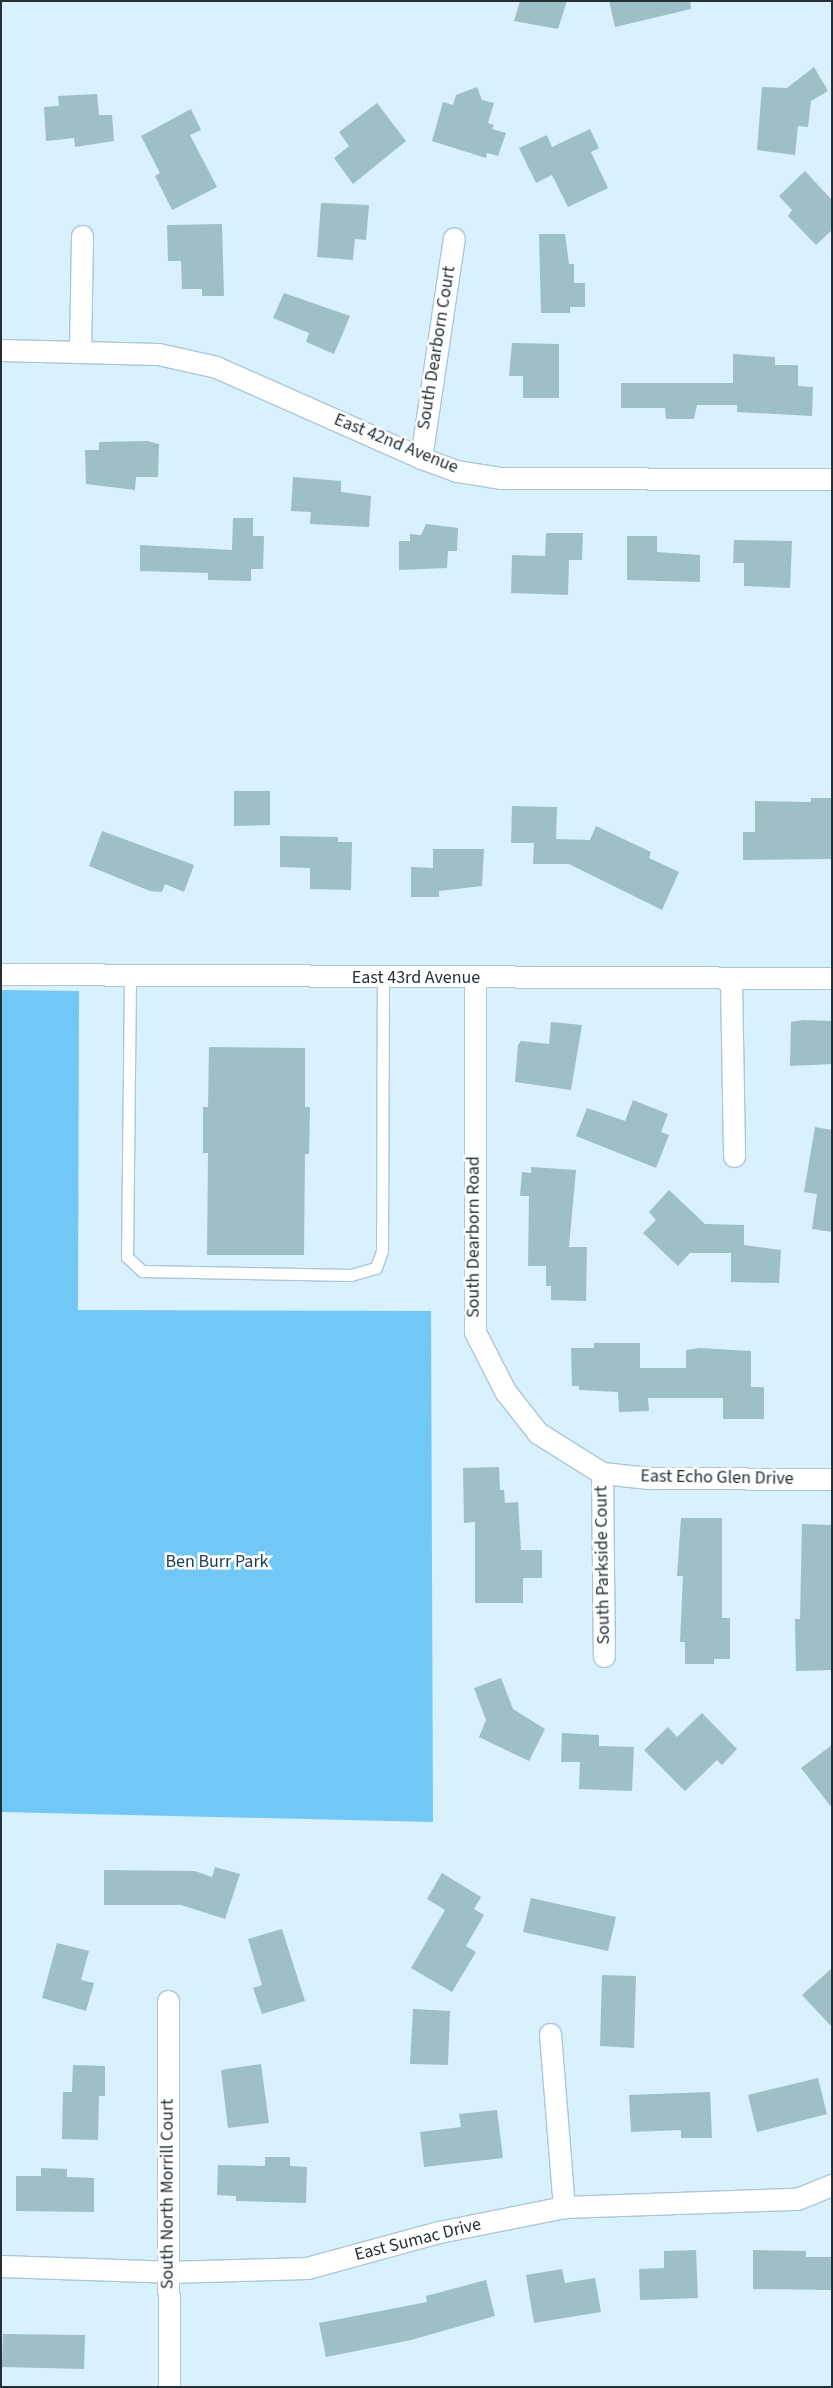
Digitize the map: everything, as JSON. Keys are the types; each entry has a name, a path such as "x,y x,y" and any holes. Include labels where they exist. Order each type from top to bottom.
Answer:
{"street":[{"path":"80,352 82,236"},
{"name":"South Dearborn Court","path":"420,458 454,238"},
{"name":"East 42nd Avenue","path":"1,350 158,354 216,367 420,458 457,471 502,478 832,478"},
{"name":"East 43rd Avenue","path":"1,974 731,980 832,978"},
{"name":"South Dearborn Road","path":"475,978 475,1332 505,1391 538,1433 602,1473"},
{"path":"731,980 734,1156"},
{"name":"East Echo Glen Drive","path":"602,1473 649,1478 832,1479"},
{"name":"South Parkside Court","path":"602,1473 604,1656"},
{"name":"South North Morrill Court","path":"168,2001 169,2387"},
{"path":"550,2034 564,2207"},
{"name":"East Sumac Drive","path":"1,2266 169,2272 308,2268 440,2232 564,2207 797,2199 832,2185"}],"lane":[{"path":"130,976 127,1257 142,1271 312,1275 351,1275 376,1268 382,1251 383,977"}],"green space":[{"name":"Ben Burr Park","path":"1,990 79,991 78,1310 431,1311 433,1822 1,1812"}],"building":[{"path":"520,1 567,1 558,29 514,21"},
{"path":"609,1 690,1 691,9 615,27"},
{"path":"814,67 828,91 811,101 808,127 798,126 795,155 757,150 762,87 787,88"},
{"path":"477,87 482,100 494,103 488,123 494,125 492,129 506,133 498,156 487,153 486,158 432,141 443,102 453,105 456,95"},
{"path":"97,94 99,115 112,115 114,141 75,147 74,138 46,141 44,107 59,106 58,96"},
{"path":"377,103 406,141 353,184 334,158 349,146 339,132"},
{"path":"191,109 201,130 190,135 217,187 172,210 155,176 160,173 141,136"},
{"path":"590,129 599,148 591,152 608,188 568,207 552,175 536,183 519,148 547,135 552,147"},
{"path":"805,171 832,200 832,230 816,245 788,216 792,210 779,196"},
{"path":"321,203 369,205 366,240 355,239 353,260 317,257"},
{"path":"222,224 224,296 202,296 202,289 182,289 181,261 168,261 167,225"},
{"path":"539,234 565,234 569,264 574,264 574,283 585,283 585,307 570,307 570,313 541,313"},
{"path":"284,293 350,316 334,354 306,342 309,333 273,318"},
{"path":"512,343 559,344 559,398 523,398 523,376 509,376"},
{"path":"733,354 775,357 775,365 798,365 798,386 813,387 812,416 737,412 737,405 697,405 694,419 666,419 665,408 621,408 621,383 733,383"},
{"path":"147,441 159,444 158,477 136,477 135,490 86,484 85,450 99,450 99,442"},
{"path":"293,477 341,481 341,492 371,496 369,527 310,524 311,512 291,511"},
{"path":"233,518 253,518 253,536 264,536 263,569 251,569 251,581 208,580 208,573 140,571 140,545 232,550"},
{"path":"426,524 458,528 457,551 448,551 447,568 399,570 399,541 410,541 410,534 421,535"},
{"path":"546,533 583,533 582,560 569,560 568,595 511,593 512,555 545,556"},
{"path":"627,536 657,536 657,552 700,555 700,582 627,580"},
{"path":"734,540 792,541 790,588 744,586 744,563 733,563"},
{"path":"234,791 270,791 270,825 234,826"},
{"path":"811,798 832,798 832,859 743,860 743,832 755,832 755,801 811,802"},
{"path":"512,806 557,807 556,839 590,840 596,826 651,852 649,858 679,872 662,910 569,864 533,864 534,843 511,843"},
{"path":"102,831 194,865 184,892 165,884 162,892 150,891 89,866"},
{"path":"280,836 338,837 338,842 352,842 351,890 310,889 310,868 280,867"},
{"path":"433,849 484,849 482,886 439,891 439,897 411,897 411,867 433,868"},
{"path":"803,1020 832,1021 832,1064 790,1066 791,1022"},
{"path":"551,1022 582,1025 571,1090 515,1082 518,1045 521,1041 549,1044"},
{"path":"209,1047 305,1048 305,1107 310,1107 309,1154 305,1154 304,1255 207,1255 208,1153 203,1153 203,1107 208,1107"},
{"path":"633,1100 668,1114 661,1132 669,1135 656,1168 576,1136 587,1108 625,1121"},
{"path":"815,1127 832,1130 832,1232 812,1229 817,1194 804,1192"},
{"path":"531,1167 576,1170 569,1247 587,1247 586,1301 551,1300 551,1286 546,1286 546,1266 528,1266 529,1196 520,1196 522,1172 531,1173"},
{"path":"669,1190 705,1224 744,1225 744,1245 781,1250 779,1283 731,1282 731,1253 690,1253 678,1266 643,1233 656,1220 649,1212"},
{"path":"594,1343 640,1343 640,1368 686,1368 686,1350 699,1348 751,1351 751,1387 764,1387 764,1419 723,1419 723,1398 648,1398 649,1411 619,1412 618,1392 579,1390 579,1386 572,1386 571,1348 594,1348"},
{"path":"499,1467 500,1490 504,1490 505,1503 518,1502 521,1550 542,1550 542,1578 523,1578 523,1603 475,1603 475,1522 464,1523 463,1468"},
{"path":"681,1518 722,1518 722,1618 730,1618 730,1659 714,1659 714,1664 685,1664 685,1642 680,1642 683,1576 677,1576"},
{"path":"802,1524 832,1525 832,1670 796,1671 795,1619 800,1619"},
{"path":"501,1678 513,1709 545,1729 529,1761 479,1737 486,1720 474,1688"},
{"path":"702,1713 737,1749 722,1765 717,1760 685,1791 644,1750 668,1727 677,1737"},
{"path":"562,1733 599,1735 599,1746 634,1747 632,1791 579,1789 580,1762 561,1762"},
{"path":"832,1745 832,1808 801,1768"},
{"path":"215,1867 240,1874 225,1919 181,1905 104,1905 104,1870 195,1871 212,1877"},
{"path":"442,1873 481,1897 474,1909 484,1915 466,1946 476,1952 452,1992 411,1968 445,1910 427,1899"},
{"path":"531,1898 616,1917 608,1951 523,1932"},
{"path":"282,1929 305,2001 262,2014 253,1988 262,1985 248,1939"},
{"path":"57,1943 89,1951 81,1980 94,1983 86,2011 42,1998"},
{"path":"832,1968 832,2027 802,1995"},
{"path":"602,1975 636,1976 634,2048 600,2046"},
{"path":"413,2009 450,2011 448,2065 410,2064"},
{"path":"261,2064 269,2123 228,2128 221,2070"},
{"path":"73,2065 105,2066 105,2096 99,2096 98,2140 62,2139 63,2092 72,2092"},
{"path":"818,2078 827,2114 757,2132 748,2095"},
{"path":"710,2092 712,2138 681,2138 681,2130 631,2132 629,2095"},
{"path":"497,2110 503,2158 424,2167 420,2132 461,2127 459,2114"},
{"path":"265,2157 290,2157 290,2166 307,2167 306,2203 236,2201 236,2196 217,2195 218,2165 265,2166"},
{"path":"41,2168 67,2169 67,2177 94,2178 94,2212 16,2211 16,2176 41,2176"},
{"path":"696,2250 698,2298 640,2300 639,2269 664,2268 664,2251"},
{"path":"753,2250 806,2251 806,2257 832,2257 832,2290 753,2289"},
{"path":"562,2269 565,2283 595,2278 601,2312 534,2323 526,2275"},
{"path":"486,2280 495,2316 411,2340 326,2357 319,2323 427,2302 426,2296"},
{"path":"3,2334 85,2335 84,2369 2,2367"}]}
